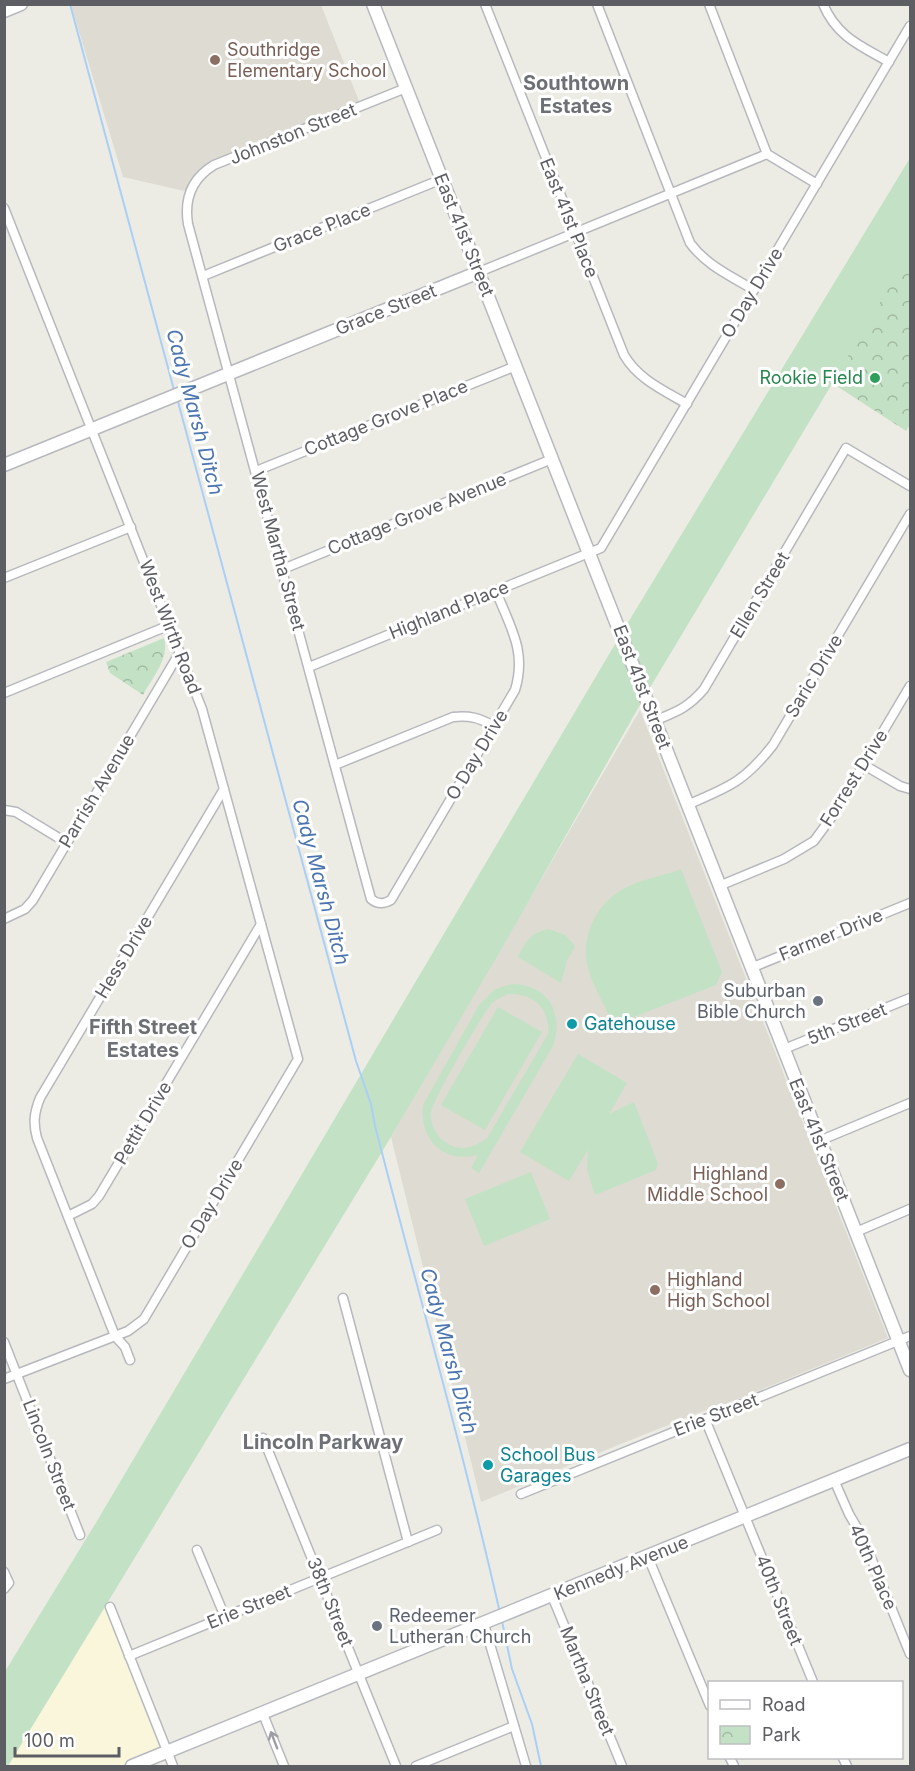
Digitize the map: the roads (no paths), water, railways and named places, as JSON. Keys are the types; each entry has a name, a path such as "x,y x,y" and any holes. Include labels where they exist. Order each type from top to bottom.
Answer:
{"street":[{"path":"4,11 21,4"},
{"name":"East 41st Street","path":"373,4 819,1141 856,1232 904,1339 910,1370"},
{"name":"East 41st Place","path":"484,4 624,355 631,368 642,377 687,404"},
{"path":"597,4 690,243 708,262 754,290"},
{"path":"709,4 767,154 817,184"},
{"path":"823,4 835,27 846,37 889,62"},
{"name":"O Day Drive","path":"589,553 601,548 910,26"},
{"name":"Johnston Street","path":"189,192 201,175 214,165 405,88"},
{"name":"Grace Street","path":"4,465 767,154"},
{"name":"Grace Place","path":"203,276 442,179"},
{"name":"West Martha Street","path":"189,192 187,214 229,373 371,899 381,904"},
{"name":"West Wirth Road","path":"4,208 202,709 298,1059"},
{"name":"Cottage Grove Place","path":"256,471 516,366"},
{"name":"Ellen Street","path":"654,721 682,710 693,702 704,689 846,448 910,486"},
{"name":"Cottage Grove Avenue","path":"283,569 552,459"},
{"name":"Saric Drive","path":"687,805 727,788 745,777 773,745 910,514"},
{"path":"4,578 131,527"},
{"name":"Highland Place","path":"309,667 589,553"},
{"name":"O Day Drive","path":"381,904 391,900 515,690 521,660 518,645 496,591"},
{"path":"4,693 170,626"},
{"name":"Parrish Avenue","path":"4,919 25,909 33,900 180,652"},
{"name":"Forrest Drive","path":"719,886 784,859 814,841 836,811 910,686"},
{"path":"335,765 453,717 467,715 494,726"},
{"path":"864,765 900,786 910,789"},
{"name":"Hess Drive","path":"130,1360 125,1347 114,1336 37,1138 34,1125 37,1105 224,789"},
{"path":"4,810 16,812 67,843"},
{"name":"Farmer Drive","path":"751,968 910,903"},
{"name":"Pettit Drive","path":"68,1216 92,1204 99,1196 261,924"},
{"name":"5th Street","path":"784,1049 910,998"},
{"name":"O Day Drive","path":"4,1379 114,1336 137,1326 144,1319 298,1059"},
{"path":"819,1141 910,1103"},
{"path":"856,1232 910,1209"},
{"path":"343,1298 408,1542"},
{"name":"Erie Street","path":"521,1494 904,1339"},
{"name":"Lincoln Street","path":"4,1342 81,1535"},
{"name":"40th Street","path":"705,1419 812,1681"},
{"name":"38th Street","path":"263,1438 396,1767"},
{"name":"Kennedy Avenue","path":"132,1767 910,1449"},
{"name":"40th Place","path":"834,1480 863,1538 910,1654"},
{"name":"Erie Street","path":"129,1656 437,1530"},
{"path":"197,1550 225,1617"},
{"path":"648,1557 708,1701"},
{"path":"4,1572 7,1586"},
{"name":"Martha Street","path":"552,1596 622,1767"},
{"path":"110,1607 173,1767"},
{"path":"489,1622 526,1767"},
{"path":"263,1714 284,1767"},
{"path":"416,1767 514,1726"}],"waterway":[{"name":"Cady Marsh Ditch","path":"70,4 174,390"},
{"name":"Cady Marsh Ditch","path":"177,398 356,1061 371,1104 471,1491 500,1613"},
{"name":"Cady Marsh Ditch","path":"502,1621 512,1669 532,1724 541,1766"}],"place":[{"name":"Southridge Elementary School","path":"215,60"},
{"name":"Rookie Field","path":"875,378"},
{"name":"Suburban Bible Church","path":"818,1001"},
{"name":"Gatehouse","path":"572,1024"},
{"name":"Highland Middle School","path":"780,1184"},
{"name":"Highland High School","path":"655,1290"},
{"name":"School Bus Garages","path":"488,1465"},
{"name":"Redeemer Lutheran Church","path":"377,1626"}],"district":[{"name":"Southtown Estates","path":"576,94"},
{"name":"Fifth Street Estates","path":"143,1038"},
{"name":"Lincoln Parkway","path":"323,1442"}]}
